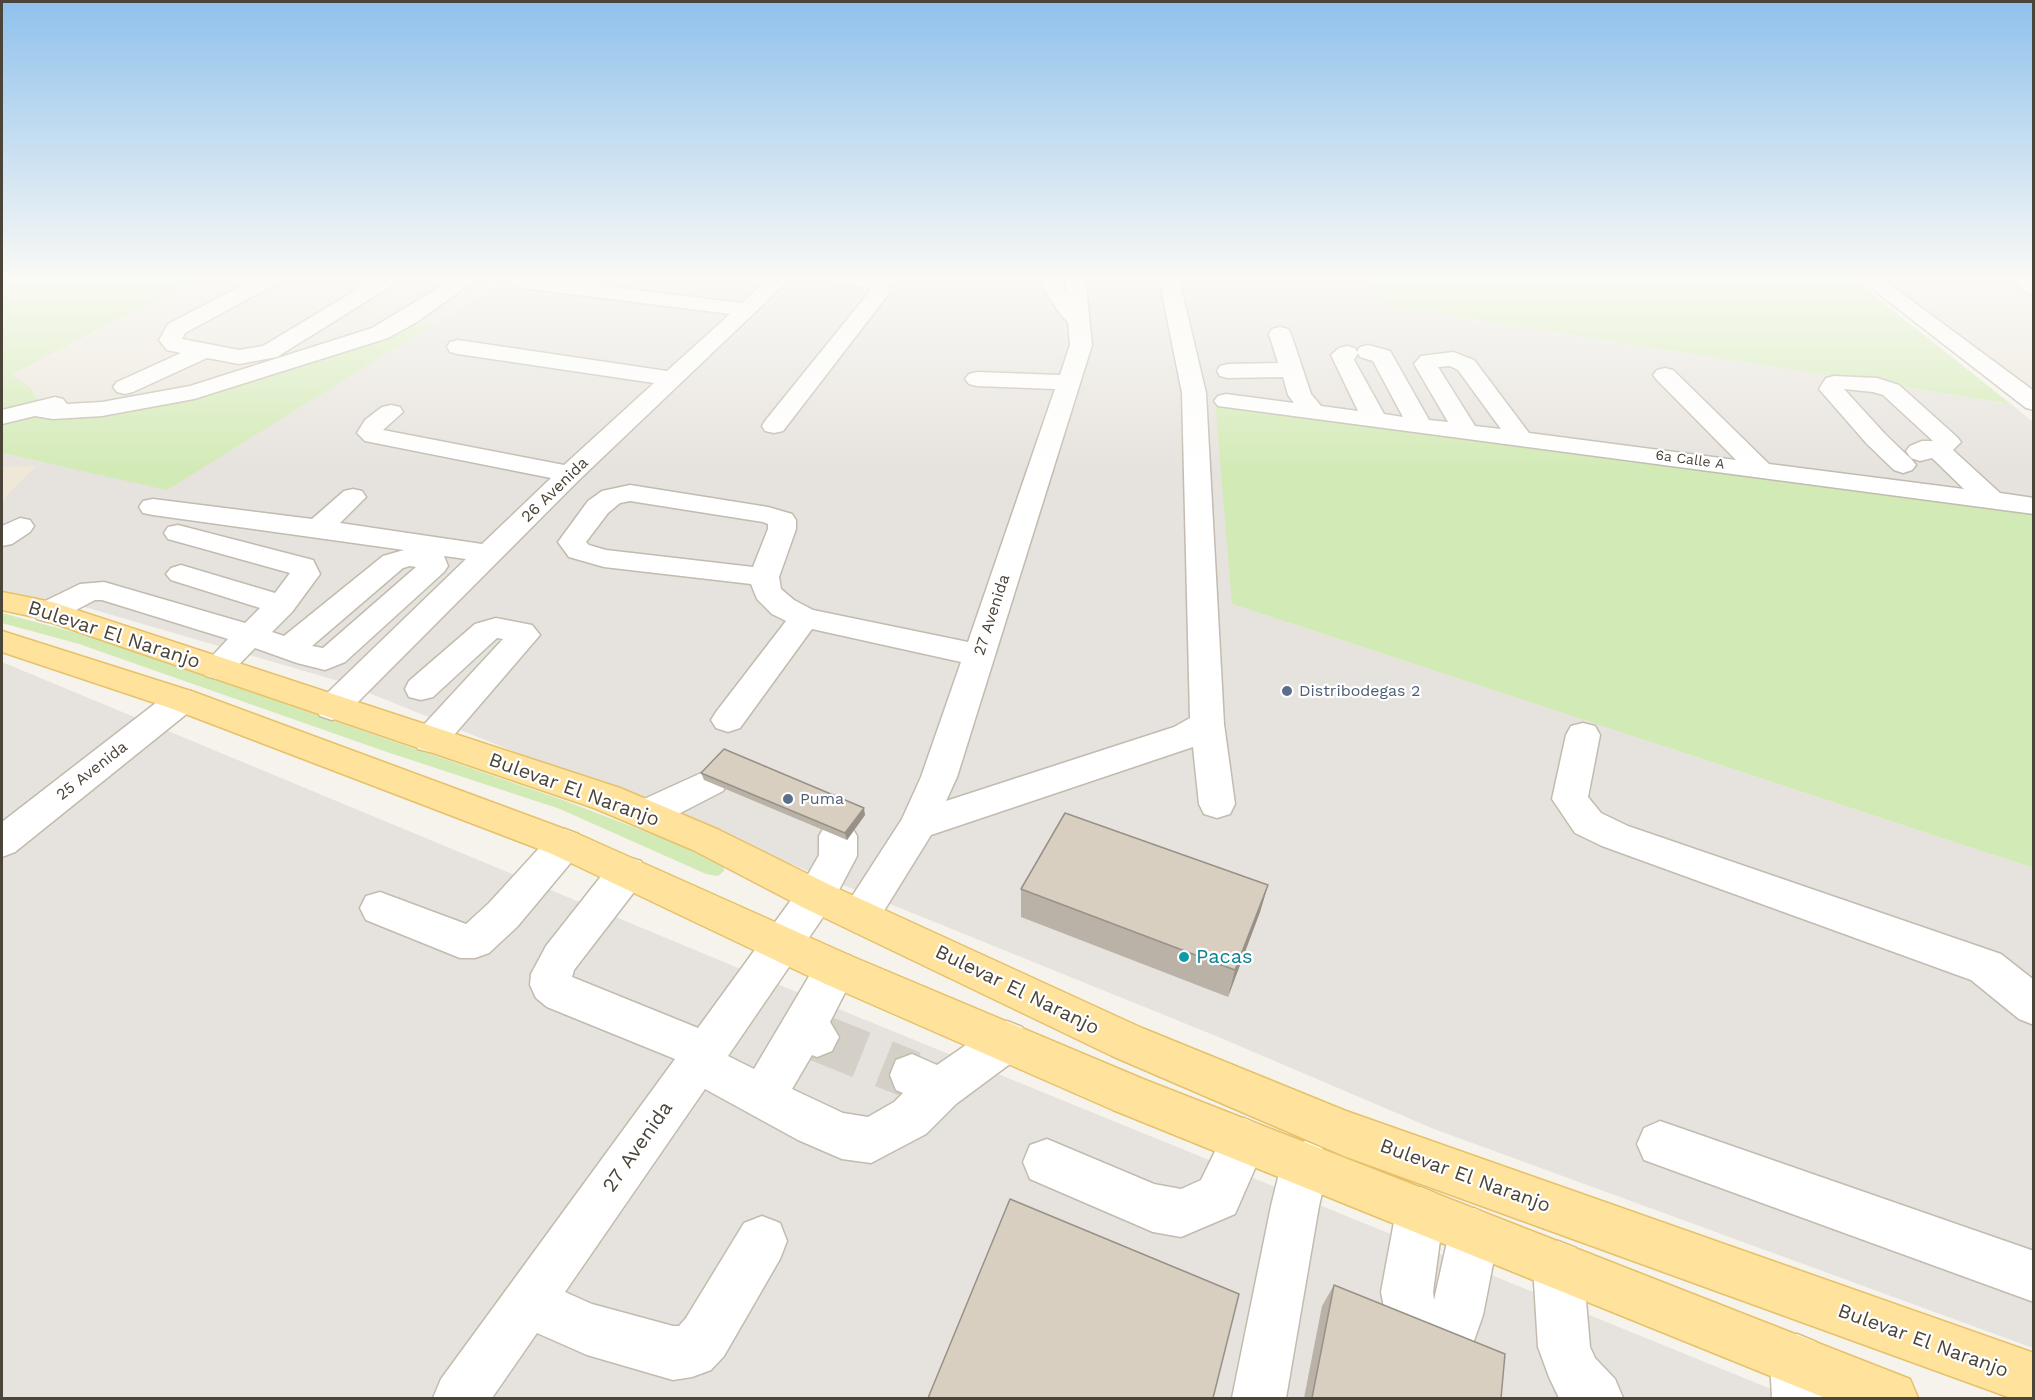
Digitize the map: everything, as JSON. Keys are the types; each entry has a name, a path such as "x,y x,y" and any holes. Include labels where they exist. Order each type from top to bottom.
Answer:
{"main road":[{"name":"Bulevar El Naranjo","path":"2,601 48,612 607,798 706,840 816,896 1127,1042 1344,1133 2034,1380"},
{"path":"4,643 182,700 565,844 836,969 1129,1095 1558,1266 1798,1380 1891,1398"}],"street":[{"path":"172,342 175,345 252,356 269,352 285,342"},
{"path":"35,409 52,412 102,409 194,392 351,342"},
{"name":"26 Avenida","path":"332,708 570,474 712,342"},
{"path":"774,426 840,342"},
{"name":"27 Avenida","path":"860,915 918,825 939,777 1081,342"},
{"path":"1183,342 1194,393 1207,724 1217,804"},
{"path":"1283,342 1300,395 1312,410"},
{"path":"1954,342 2034,403"},
{"path":"458,347 673,379"},
{"path":"2,417 125,387 160,381 217,352"},
{"path":"1374,418 1342,355 1357,352 1382,356 1419,424"},
{"path":"1465,430 1425,364 1429,361 1453,359 1466,365 1519,437"},
{"path":"1228,371 1292,370"},
{"path":"1665,375 1760,469"},
{"path":"977,379 1068,382"},
{"path":"1903,465 1875,439 1839,399 1831,389 1834,383 1851,381 1877,385 1891,390 1948,442 1936,451 1919,451 1958,496"},
{"name":"6a Calle A","path":"1226,401 1374,418 2034,506"},
{"path":"392,412 374,425 369,433 374,436 570,474"},
{"path":"1936,451 1991,500"},
{"path":"764,577 604,558 579,551 572,542 598,507 611,497 630,493 768,515 782,520 782,529 764,577 767,592 783,607 804,618 979,655"},
{"path":"318,528 353,497"},
{"path":"153,507 318,528 489,554"},
{"path":"178,533 303,566 305,574 281,605 217,668"},
{"path":"48,612 90,591 104,591 250,635 288,649 315,658 325,659 334,655 434,566 433,561 409,557 393,562 288,649"},
{"path":"181,574 281,605"},
{"path":"728,720 804,618"},
{"path":"421,689 486,631 496,628 521,632 524,635 430,740"},
{"path":"334,655 375,666"},
{"name":"25 Avenida","path":"2,842 182,700"},
{"path":"918,825 1186,736 1207,724"},
{"path":"1583,735 1570,799 1588,823 1615,836 1986,967 2034,1006"},
{"path":"646,814 710,782"},
{"name":"27 Avenida","path":"460,1398 816,896 838,856 838,836"},
{"path":"380,908 460,941 475,941 503,915 565,844"},
{"path":"627,872 560,958 552,974 551,986 562,994 702,1057 762,1098 843,1136 871,1140 910,1118 926,1082 1007,1041"},
{"path":"762,1098 810,1034 836,969"},
{"path":"1047,1162 1153,1208 1181,1213 1218,1197 1244,1141"},
{"path":"1660,1144 2034,1277"},
{"path":"1259,1398 1295,1206 1305,1165"},
{"path":"1420,1211 1407,1292 1411,1313 1419,1329 1440,1337 1451,1333 1457,1315 1474,1233"},
{"path":"529,1302 587,1329 673,1353 692,1351 705,1337 762,1241"},
{"path":"1558,1266 1564,1347 1576,1377 1596,1398"}],"shaded area":[{"path":"74,342 354,342 263,373 45,414 12,374"},
{"path":"404,342 1618,342 2011,404 2033,422 2033,509 1232,604 2033,868 2033,1348 1434,1129 1216,1036 342,682 64,601 2,594 2,453 167,489"},
{"path":"1968,342 2033,342 2033,391"},
{"path":"36,466 10,492 2,503 2,467"},
{"path":"2,662 760,977 1793,1398 2,1398"}],"green space":[{"path":"2,342 74,342 12,374 32,390 45,414 177,401 353,342 405,342 167,490 2,453"},
{"path":"1618,342 1933,342 2011,404"},
{"path":"1215,401 2033,509 2033,868 1232,604"},
{"path":"2,613 88,636 563,800 711,857 723,864 724,871 718,876 706,874 560,809 384,751 79,644 2,623"}],"building":[{"name":"Puma","path":"724,749 864,808 845,833 701,773"},
{"name":"Pacas","path":"1065,813 1268,885 1235,970 1021,889"},
{"path":"1010,1199 1239,1294 1213,1398 928,1398"},
{"path":"1334,1285 1505,1354 1501,1398 1312,1398"}],"tunnel":[{"path":"817,1037 912,1075"}],"place":[{"name":"Distribodegas 2","path":"1287,691"},
{"name":"Puma","path":"788,799"},
{"name":"Pacas","path":"1184,957"}]}
